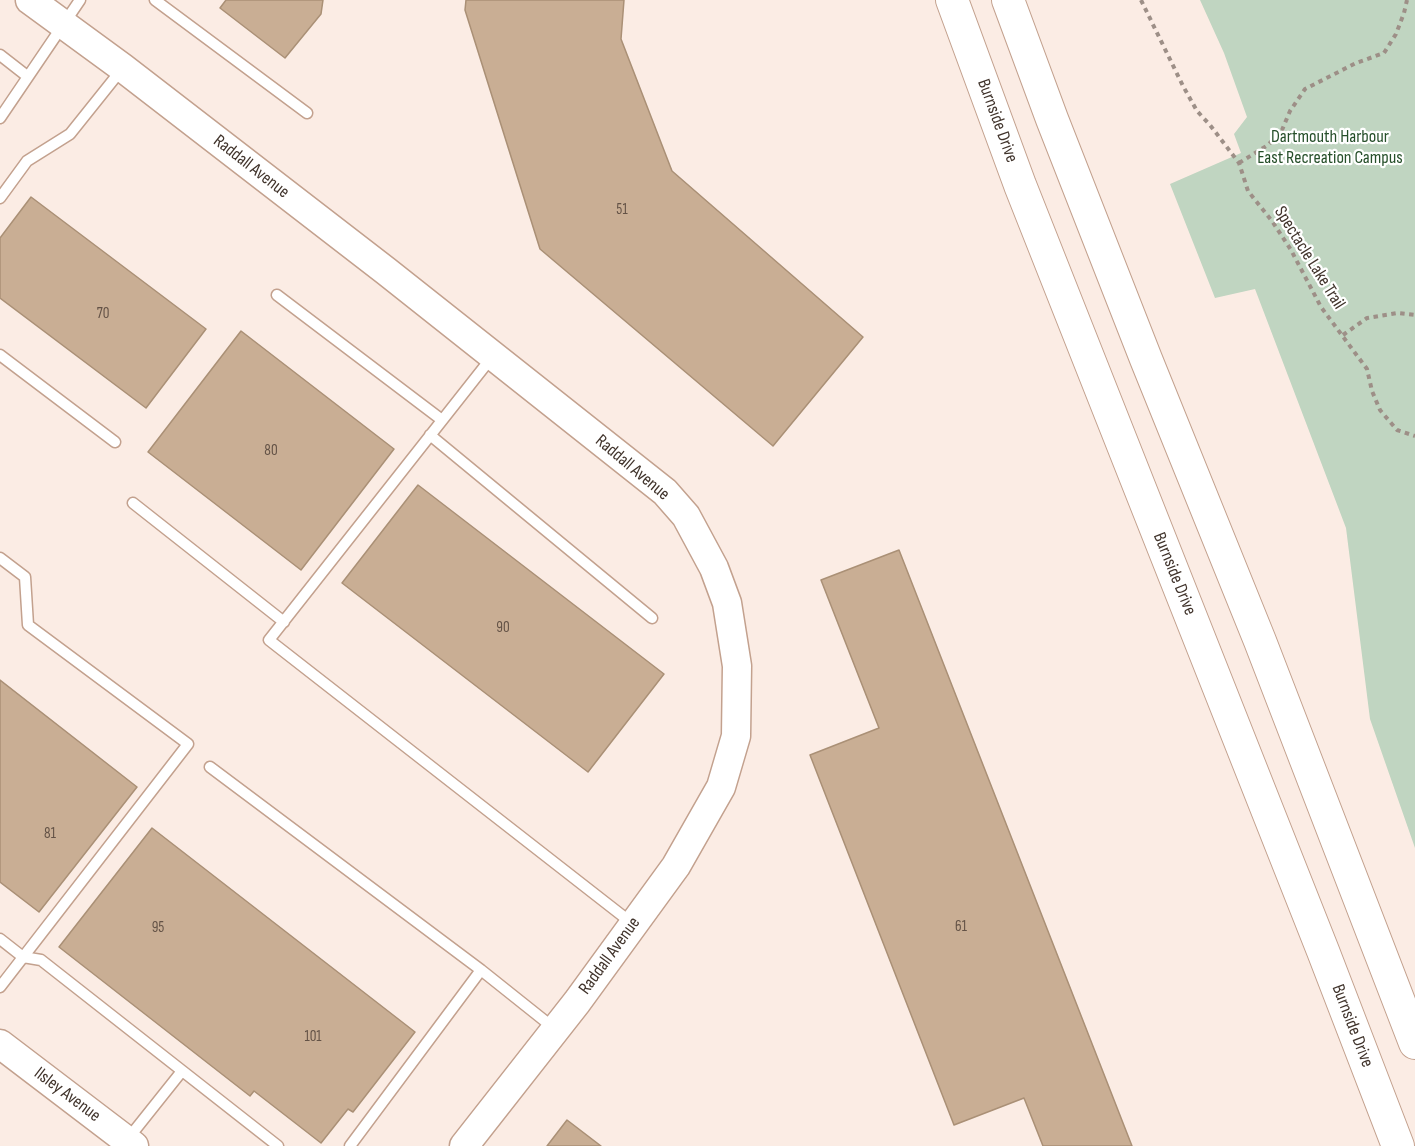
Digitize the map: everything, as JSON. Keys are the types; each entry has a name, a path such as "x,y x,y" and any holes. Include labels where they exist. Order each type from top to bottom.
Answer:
{"main road":[{"name":"Burnside Drive","path":"952,0 1020,185 1398,1146"},
{"path":"1008,0 1146,359 1260,641 1415,1044"}],"street":[{"name":"Raddall Avenue","path":"30,0 123,68 386,271 665,492 686,516 714,568 727,603 737,666 736,736 721,786 676,866 577,1002 464,1146"},
{"name":"Ilsley Avenue","path":"0,1044 131,1143"}],"lane":[{"path":"0,118 80,0"},
{"path":"155,0 307,113"},
{"path":"0,55 27,76"},
{"path":"0,198 27,161 70,134 123,68"},
{"path":"278,295 442,420"},
{"path":"0,355 115,442"},
{"path":"493,356 269,640 633,924"},
{"path":"430,435 652,618"},
{"path":"133,503 284,622"},
{"path":"0,558 25,577 28,625 188,744 0,987"},
{"path":"210,767 481,970 555,1029"},
{"path":"0,939 23,957 41,960 278,1146"},
{"path":"351,1146 481,970"},
{"path":"131,1143 182,1071"}],"path":[{"name":"Spectacle Lake Trail","path":"1141,0 1197,111 1239,163 1248,191 1285,240 1321,307 1367,369 1372,391 1380,410 1397,430 1415,436"},
{"path":"1239,163 1268,145 1282,130 1290,111 1305,89 1356,63 1384,52 1396,34 1407,0"},
{"name":"Spectacle Lake Trail","path":"1343,335 1367,318 1397,314 1415,315"}],"green space":[{"name":"Dartmouth Harbour East Recreation Campus","path":"1200,0 1415,0 1415,848 1370,719 1346,528 1255,289 1215,298 1170,184 1241,153 1234,134 1247,117 1224,53"}],"building":[{"path":"226,0 323,0 321,14 285,58 220,8"},
{"path":"466,0 624,0 621,39 672,171 863,337 773,446 540,249 465,10"},
{"path":"31,197 206,329 146,408 0,298 0,238"},
{"path":"241,331 394,449 301,570 148,452"},
{"path":"418,485 664,674 588,772 342,583"},
{"path":"899,550 1132,1146 1043,1146 1024,1098 954,1125 810,755 879,728 821,580"},
{"path":"0,680 137,787 39,912 0,882"},
{"path":"152,828 415,1032 353,1112 348,1109 321,1143 254,1091 250,1096 59,947"},
{"path":"567,1120 601,1146 547,1146"}]}
